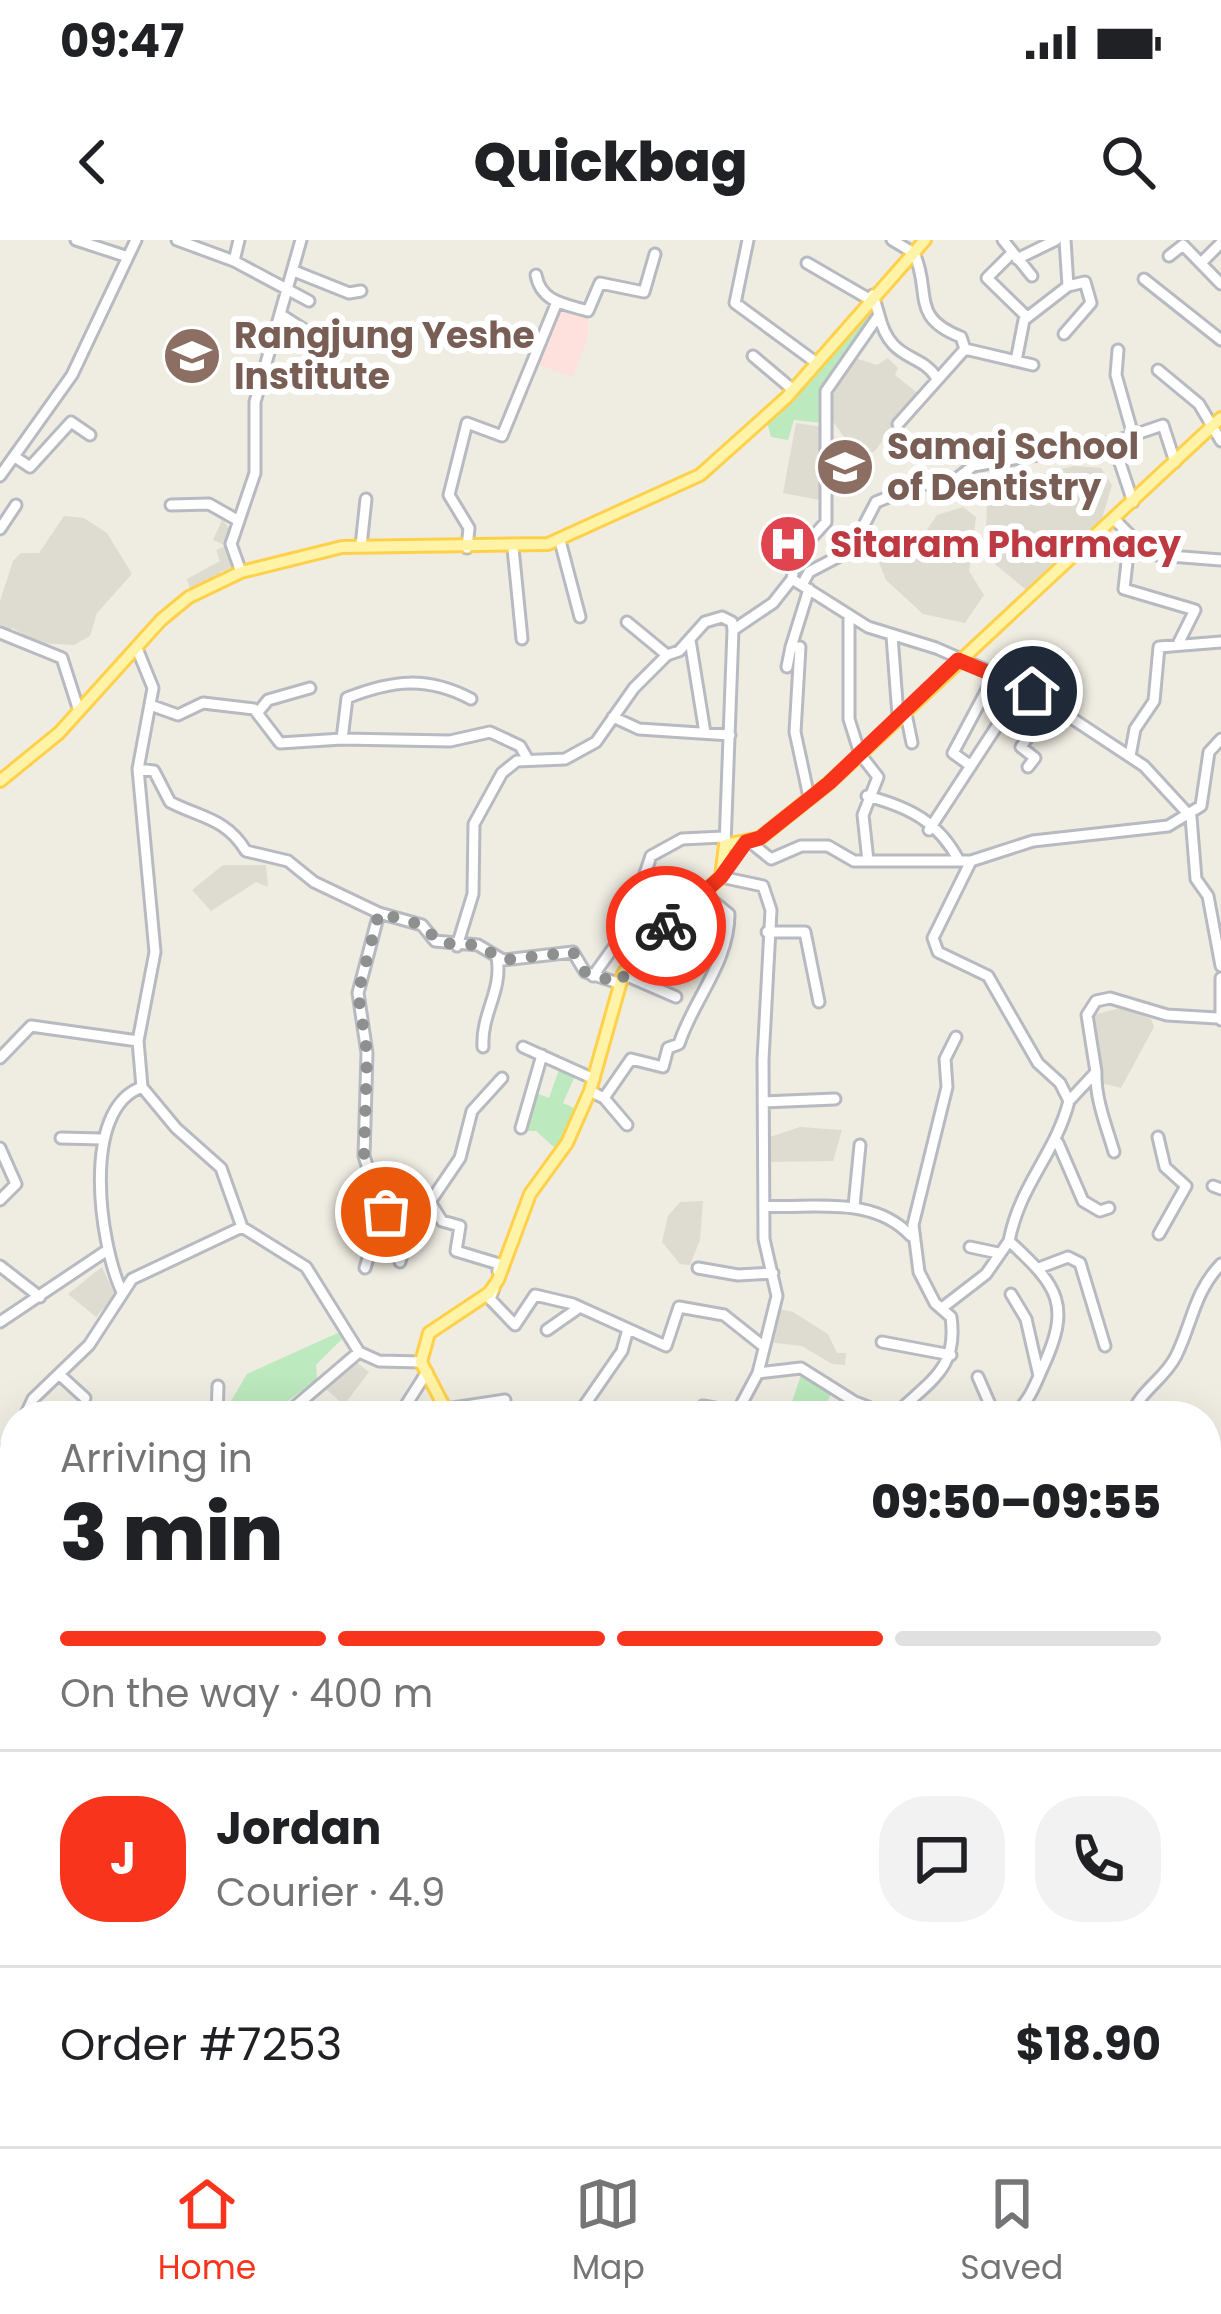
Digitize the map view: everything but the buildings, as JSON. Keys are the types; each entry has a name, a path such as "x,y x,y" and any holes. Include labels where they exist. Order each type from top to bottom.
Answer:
{"main road":[{"path":"0,781 79,711 178,605 241,572 361,546 513,548 560,541 700,475 786,393 926,240"},
{"path":"442,1401 424,1367 430,1334 489,1293 497,1281 530,1194 567,1143 592,1085 621,979 642,949 721,877 726,864 748,842 860,754 1217,422"},
{"path":"726,864 724,841 748,842"}],"street":[{"path":"76,240 128,257"},
{"path":"0,476 72,375 136,240"},
{"path":"177,240 234,261 309,301"},
{"path":"234,261 239,240"},
{"path":"241,572 231,544 255,473 255,402 302,240"},
{"path":"748,240 735,303 814,361"},
{"path":"892,240 914,253 928,316 961,337 965,349"},
{"path":"1003,240 1032,276"},
{"path":"1027,317 987,278 1015,256 1056,240"},
{"path":"1065,240 1068,286"},
{"path":"1169,256 1182,245 1221,284"},
{"path":"1202,262 1217,245"},
{"path":"536,275 538,289 557,302 588,311 599,283 644,292 655,254"},
{"path":"807,263 871,297 897,350 927,365 936,377"},
{"path":"294,271 349,293 362,291"},
{"path":"1144,279 1221,340"},
{"path":"1016,361 1027,317 1068,286 1085,282 1091,303 1064,334"},
{"path":"467,548 469,528 448,495 467,424 502,436 557,302"},
{"path":"787,667 801,584 796,555 826,522 830,509 826,391 879,315"},
{"path":"283,316 325,343"},
{"path":"965,349 1033,365"},
{"path":"898,424 965,349"},
{"path":"1118,350 1116,375 1133,435"},
{"path":"753,356 786,393"},
{"path":"1158,370 1217,422 1221,441"},
{"path":"15,457 30,467 70,422 90,435"},
{"path":"733,630 801,584 809,572 850,550 876,502 919,485 955,480 973,466 1113,442 1163,425 1174,462"},
{"path":"1113,442 1133,502"},
{"path":"361,546 366,499"},
{"path":"171,505 209,504 239,521"},
{"path":"0,529 16,506"},
{"path":"1114,519 1130,535 1124,589 1195,610 1179,642"},
{"path":"560,541 580,616"},
{"path":"513,548 522,639"},
{"path":"1157,555 1221,560"},
{"path":"801,584 892,636 1022,686 1088,734 1130,756 1191,817 1196,880 1208,896 1221,967"},
{"path":"849,615 845,654 849,718 860,754 877,772 869,791 868,861"},
{"path":"457,946 473,894 474,824 502,772 526,758 574,756 596,742 667,655 715,618 728,618 733,630 724,841 682,838 651,856 626,930 593,976"},
{"path":"627,622 667,655"},
{"path":"0,633 62,658 79,711"},
{"path":"892,636 901,713 912,743"},
{"path":"690,640 705,733"},
{"path":"1130,756 1136,729 1154,701 1159,647 1221,642"},
{"path":"791,646 800,647 795,732 809,797"},
{"path":"138,651 148,670 153,706 138,769 155,952 138,1041 142,1087 176,1128 221,1168 242,1227 306,1267 359,1352 379,1361 424,1367 407,1401"},
{"path":"971,766 953,753 994,676"},
{"path":"342,739 347,698 382,684 409,680 471,699"},
{"path":"929,830 1022,686"},
{"path":"260,711 268,700 310,688"},
{"path":"153,706 178,716 202,703 260,711"},
{"path":"1028,766 1035,758 1022,747 1050,705"},
{"path":"260,711 280,743 450,741 490,733 520,746 526,758"},
{"path":"613,717 639,729 730,735"},
{"path":"748,842 771,859 801,846 828,846 854,861 965,861 1034,842 1168,826 1191,817 1204,800 1209,752 1221,739"},
{"path":"138,769 154,771 170,802 207,814 234,831 245,851 288,861 307,878 379,913 422,925 435,940 478,945 497,957 573,952 581,969 593,976 621,979 676,998"},
{"path":"869,791 886,791"},
{"path":"869,791 912,808 965,861"},
{"path":"1204,800 1221,805"},
{"path":"965,861 933,938 938,952 988,976 1035,1057 1069,1101"},
{"path":"721,877 763,886 770,897 764,1206 776,1296 758,1373 743,1401"},
{"path":"604,1098 632,1059 663,1067 668,1048 679,1045 691,1008 713,978 729,914 703,893"},
{"path":"365,1268 382,1212 364,1156 367,1053 358,993 379,913"},
{"path":"767,932 806,932 817,966 819,1002"},
{"path":"483,1047 482,1026 501,982 497,957"},
{"path":"1114,1152 1104,1107 1094,1092 1088,1015 1101,999 1167,1015 1219,1019 1221,978"},
{"path":"0,1058 31,1026 138,1041"},
{"path":"910,1401 941,1375 951,1355 951,1318 920,1272 914,1240 915,1210 947,1087 945,1059 956,1036"},
{"path":"523,1047 592,1085 627,1125"},
{"path":"520,1127 542,1055"},
{"path":"942,1308 986,1274 1009,1241 1027,1181 1058,1143 1069,1101 1096,1072"},
{"path":"382,1212 430,1202 460,1158 472,1111 502,1078"},
{"path":"121,1290 106,1250 103,1139 115,1105 142,1087"},
{"path":"763,1102 835,1099"},
{"path":"1158,1137 1160,1159 1186,1186 1159,1234"},
{"path":"61,1138 103,1139"},
{"path":"1058,1143 1083,1201 1100,1211 1109,1208"},
{"path":"854,1206 860,1145"},
{"path":"0,1148 16,1184 0,1200"},
{"path":"430,1202 442,1221 460,1226 456,1251 499,1264 490,1299 514,1324 536,1295 666,1346 674,1313 689,1308 724,1315 764,1346"},
{"path":"764,1206 854,1206 884,1215 914,1240"},
{"path":"400,1262 409,1226 405,1208"},
{"path":"37,1401 106,1323 121,1290 148,1270 242,1227"},
{"path":"1009,1241 1039,1268 1060,1304 1061,1319 1040,1376 1022,1401"},
{"path":"970,1247 998,1253"},
{"path":"0,1322 106,1250"},
{"path":"1039,1268 1068,1257 1080,1262 1105,1346"},
{"path":"1137,1401 1175,1357 1197,1298 1221,1264"},
{"path":"0,1266 40,1297"},
{"path":"698,1268 738,1276 773,1273"},
{"path":"1010,1294 1025,1319 1040,1376"},
{"path":"547,1330 577,1310"},
{"path":"587,1401 622,1351 628,1329"},
{"path":"882,1342 951,1355"},
{"path":"302,1401 359,1352"},
{"path":"758,1373 801,1368 852,1401"},
{"path":"61,1376 85,1398"},
{"path":"978,1377 988,1401"},
{"path":"218,1386 218,1401"},
{"path":"501,1401 506,1400"}],"shaded area":[{"path":"557,304 588,313 588,337 573,377 532,363"},
{"path":"888,358 898,368 895,375 919,394 874,452 855,452 826,412 845,366 858,359 877,365"},
{"path":"796,423 822,427 825,501 783,493"},
{"path":"835,435 844,441 845,452 873,454 872,463 856,475 830,471 826,442"},
{"path":"1074,466 1101,468 1112,485 1100,525 1030,593 995,564 999,544 986,536 987,501 1037,475"},
{"path":"963,507 976,517 969,571 984,595 965,623 923,614 886,580 874,549 922,537 937,515"},
{"path":"64,516 84,518 107,533 132,574 97,613 90,636 74,645 39,643 12,628 8,634 0,630 0,601 13,561 21,553 39,553"},
{"path":"222,520 233,532 226,547 233,567 220,572 221,578 190,589 187,579 220,561 216,550 226,546 213,540"},
{"path":"223,865 266,865 268,887 256,882 211,911 192,890"},
{"path":"1124,1007 1151,1019 1154,1027 1121,1088 1097,1082 1099,1061 1089,1016"},
{"path":"800,1127 842,1130 833,1161 769,1162 770,1137"},
{"path":"703,1201 700,1240 690,1265 680,1264 662,1242 668,1216 680,1202"},
{"path":"102,1267 115,1295 96,1317 68,1294"},
{"path":"775,1308 793,1312 828,1334 837,1353 846,1353 845,1365 832,1364 802,1346 768,1342"},
{"path":"355,1361 369,1372 347,1401 340,1401 326,1389"}],"green space":[{"path":"872,297 878,314 831,378 822,423 794,420 788,440 771,437 766,418"},
{"path":"560,1067 588,1079 574,1078 563,1103 576,1109 556,1149 536,1131 521,1131 534,1092 549,1098"},
{"path":"340,1332 344,1337 316,1365 317,1379 288,1401 231,1401 247,1374"},
{"path":"802,1372 834,1388 828,1401 792,1401"}],"way so far":[{"path":"386,1212 380,1210 364,1156 367,1053 358,993 360,969 379,913 422,925 440,943 478,945 503,960 575,952 585,972 618,983 666,926"}],"place":[{"name":"Rangjung Yeshe Institute","path":"192,356"},
{"name":"Samaj School of Dentistry","path":"845,467"},
{"name":"Sitaram Pharmacy","path":"788,544"}],"route":[{"path":"666,926 721,877 746,842 760,838 829,783 958,660 1032,691"}]}
